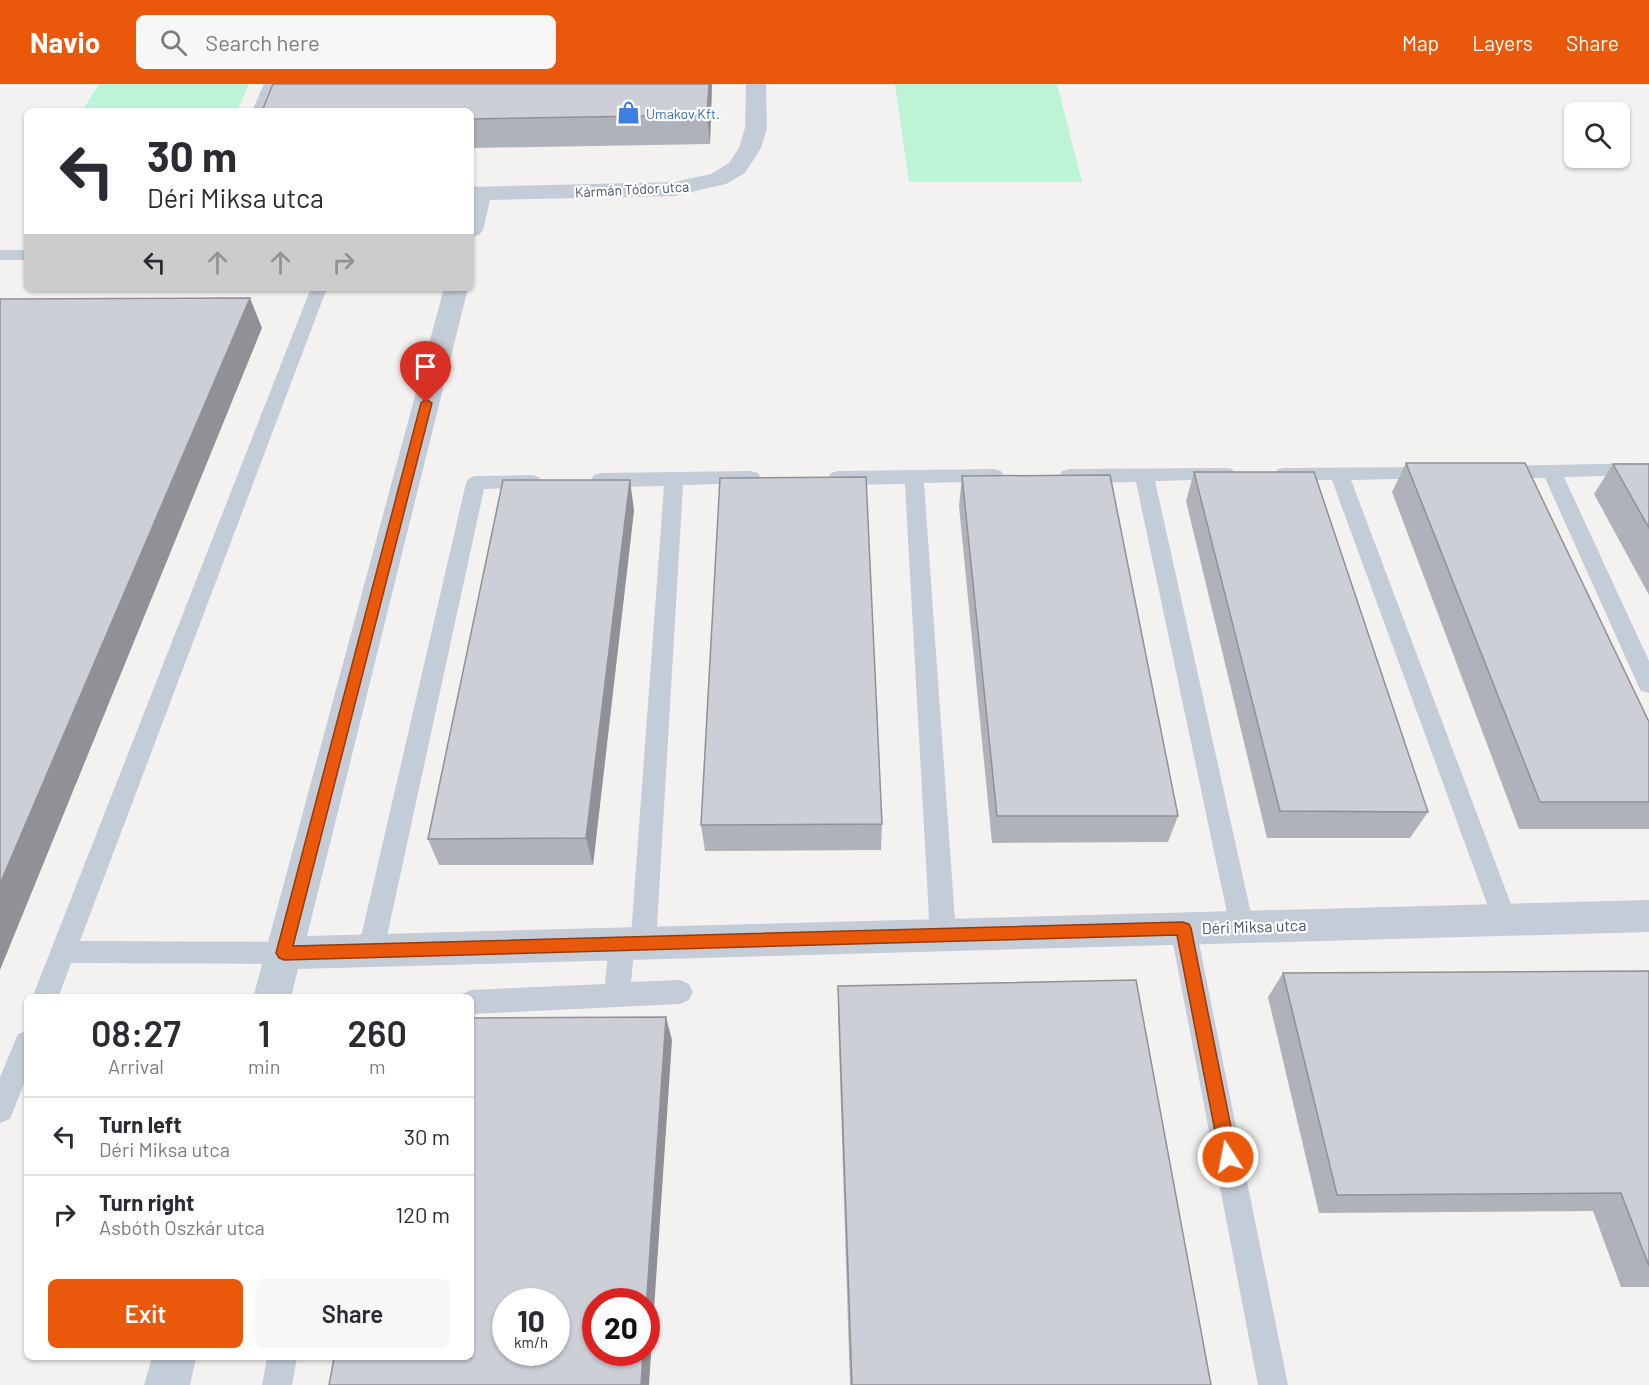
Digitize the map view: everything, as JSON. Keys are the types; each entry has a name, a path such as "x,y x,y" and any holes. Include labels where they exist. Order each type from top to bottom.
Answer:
{"street":[{"name":"Kármán Tódor utca","path":"476,194 674,189 718,179 737,168 750,148 756,128 756,84"},
{"path":"273,994 455,291"},
{"name":"Déri Miksa utca","path":"284,953 1649,916"},
{"path":"166,1385 173,1360"}],"lane":[{"path":"260,108 271,84"},
{"path":"0,255 24,255"},
{"path":"47,994 317,291"},
{"path":"1481,472 1649,469"},
{"path":"1552,472 1649,685"},
{"path":"1270,474 1446,473"},
{"path":"1052,476 1248,474"},
{"path":"1339,474 1505,920"},
{"path":"1144,475 1242,927"},
{"path":"823,478 1018,476"},
{"path":"914,477 943,935"},
{"path":"581,481 766,478"},
{"path":"617,995 632,943 674,479"},
{"path":"372,950 476,483 546,481"},
{"path":"1183,928 1273,1385"},
{"path":"64,952 284,953"},
{"path":"474,1002 680,992"},
{"path":"0,1110 24,1050"},
{"path":"277,1385 282,1360"}],"green space":[{"path":"99,84 249,84 238,108 84,108"},
{"path":"895,84 1057,84 1082,182 909,182"}],"building":[{"path":"273,84 709,84 707,115 474,119 474,108 263,108"},
{"path":"250,298 0,884 0,299"},
{"path":"1406,463 1525,463 1649,722 1649,802 1540,802"},
{"path":"1613,464 1649,464 1649,528"},
{"path":"1194,472 1314,472 1428,812 1280,811"},
{"path":"1110,475 1178,816 997,816 962,476"},
{"path":"866,477 882,824 701,825 720,478"},
{"path":"503,480 630,480 586,838 428,839"},
{"path":"1649,971 1649,1266 1621,1193 1337,1195 1283,973"},
{"path":"1136,980 1211,1385 852,1385 838,986"},
{"path":"666,1017 647,1288 582,1288 582,1366 642,1366 641,1385 329,1385 334,1360 474,1360 474,1018"}],"place":[{"name":"Umakov Kft.","path":"628,113"}],"route":[{"path":"426,403 284,953 1183,928 1228,1157"}]}
